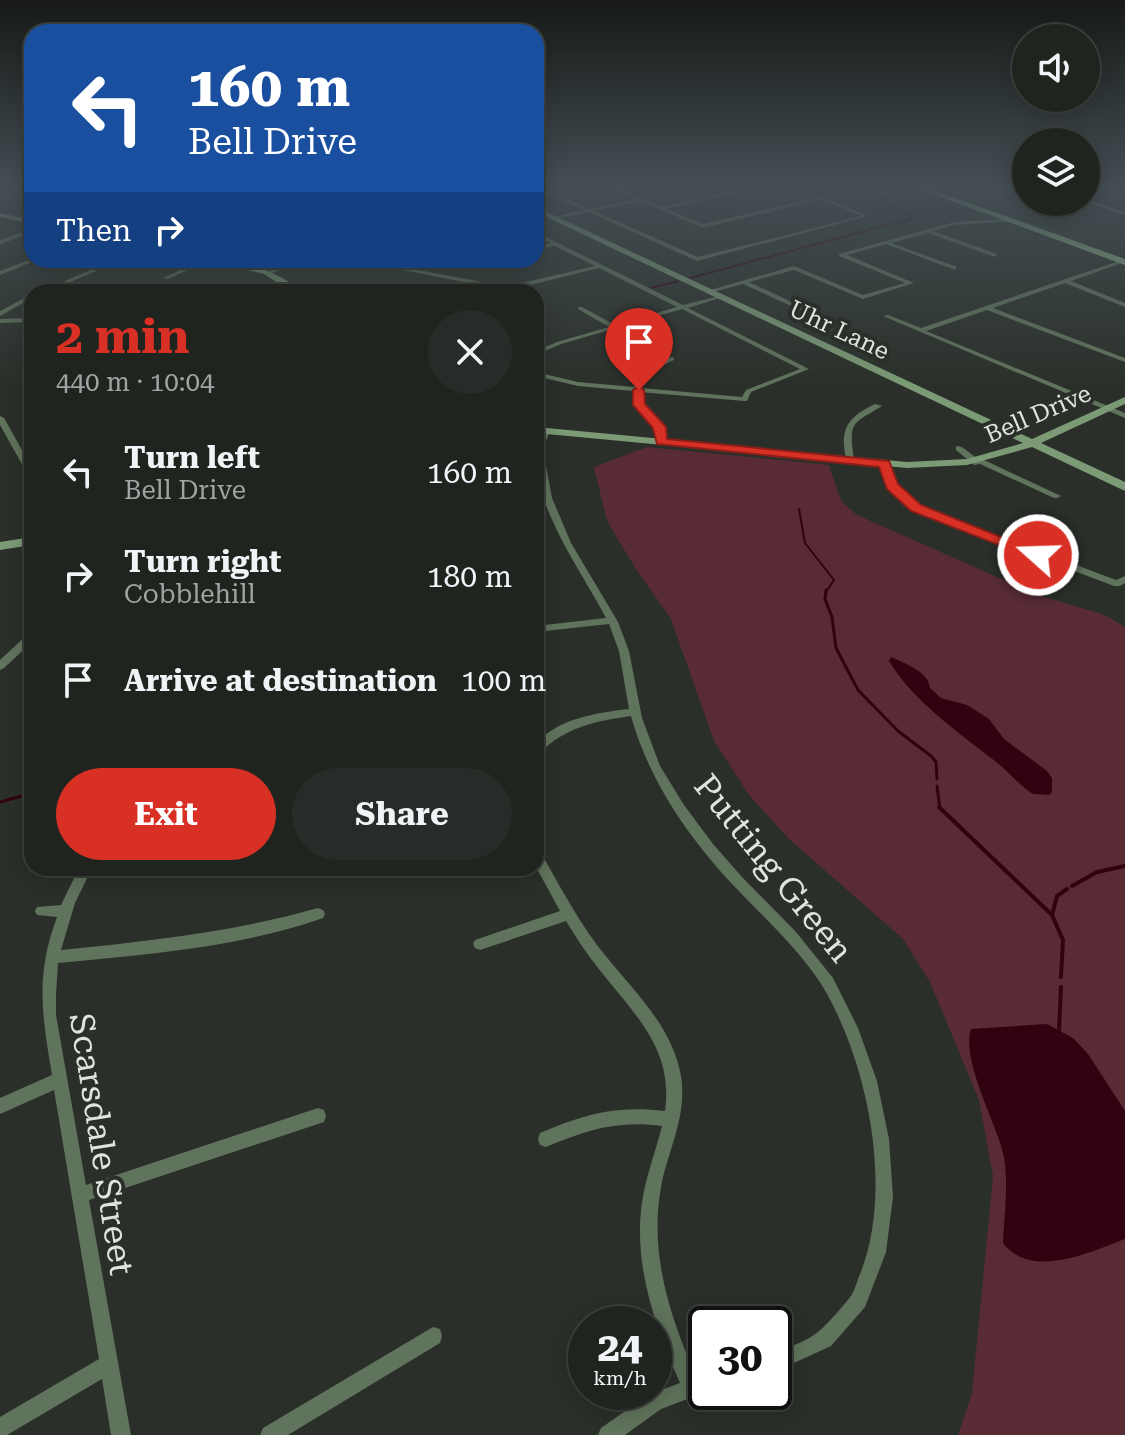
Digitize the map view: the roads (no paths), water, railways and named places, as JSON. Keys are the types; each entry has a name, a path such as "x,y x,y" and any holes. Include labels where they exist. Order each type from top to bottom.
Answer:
{"main road":[{"path":"1099,252 1124,261"}],"street":[{"path":"544,376 565,382 744,399 748,391 806,369 572,252"},
{"name":"Uhr Lane","path":"628,252 1125,487"},
{"path":"681,252 697,259 725,252"},
{"path":"710,291 794,268 863,297 911,283 841,255 852,252"},
{"path":"912,252 955,268"},
{"path":"987,252 995,255"},
{"path":"922,330 1124,261"},
{"path":"0,273 24,264"},
{"path":"520,284 600,266"},
{"path":"61,284 100,268"},
{"path":"166,278 190,268"},
{"path":"246,268 268,273 286,283"},
{"path":"268,273 281,268"},
{"path":"394,268 479,284"},
{"path":"1065,281 1125,305"},
{"path":"744,282 811,313"},
{"path":"282,284 286,283"},
{"path":"544,350 721,296"},
{"path":"0,314 24,300"},
{"path":"580,308 614,327"},
{"path":"988,308 1125,360"},
{"path":"886,316 1125,416"},
{"path":"0,321 24,320"},
{"path":"661,442 660,427 639,405 639,390 648,371 672,359"},
{"name":"Bell Drive","path":"544,430 923,466 979,462 1033,444 1125,400"},
{"path":"850,460 849,423 863,412 878,406"},
{"path":"0,418 24,461"},
{"path":"959,448 979,462 1057,496"},
{"path":"885,463 892,486 916,508 1121,581"},
{"name":"Putting Green","path":"544,491 562,539 612,621 622,645 635,712 644,743 658,771 691,825 725,867 789,932 828,984 859,1046 878,1117 883,1155 882,1221 872,1276 854,1309 830,1336 792,1358"},
{"path":"0,546 24,542"},
{"path":"544,628 612,621"},
{"path":"0,666 24,644"},
{"path":"544,740 588,719 635,712"},
{"path":"544,869 592,950 659,1035 673,1078 673,1120 654,1184 649,1251 664,1323 688,1365"},
{"name":"Scarsdale Street","path":"82,876 66,911 51,957 47,983 49,1015 121,1435"},
{"path":"42,911 66,911"},
{"path":"51,957 187,944 283,925 318,914"},
{"path":"480,944 569,914"},
{"path":"0,1106 60,1079"},
{"path":"546,1139 576,1125 611,1115 673,1120"},
{"path":"80,1195 318,1116"},
{"path":"270,1435 433,1336"},
{"path":"0,1428 109,1364"},
{"path":"608,1435 655,1402 688,1388"}],"waterway":[{"path":"690,278 787,252"},
{"path":"651,288 678,281"},
{"path":"799,509 805,543 834,580 826,592"},
{"path":"826,590 825,599 832,617 836,648 858,690 898,731 931,756 936,762 937,779"},
{"path":"937,786 940,808"},
{"path":"0,802 24,795"},
{"path":"940,808 1052,915"},
{"path":"1072,886 1097,872 1125,866"},
{"path":"1052,915 1057,896 1067,889"},
{"path":"1052,915 1063,940 1061,977"},
{"path":"1059,1031 1061,987"}]}
